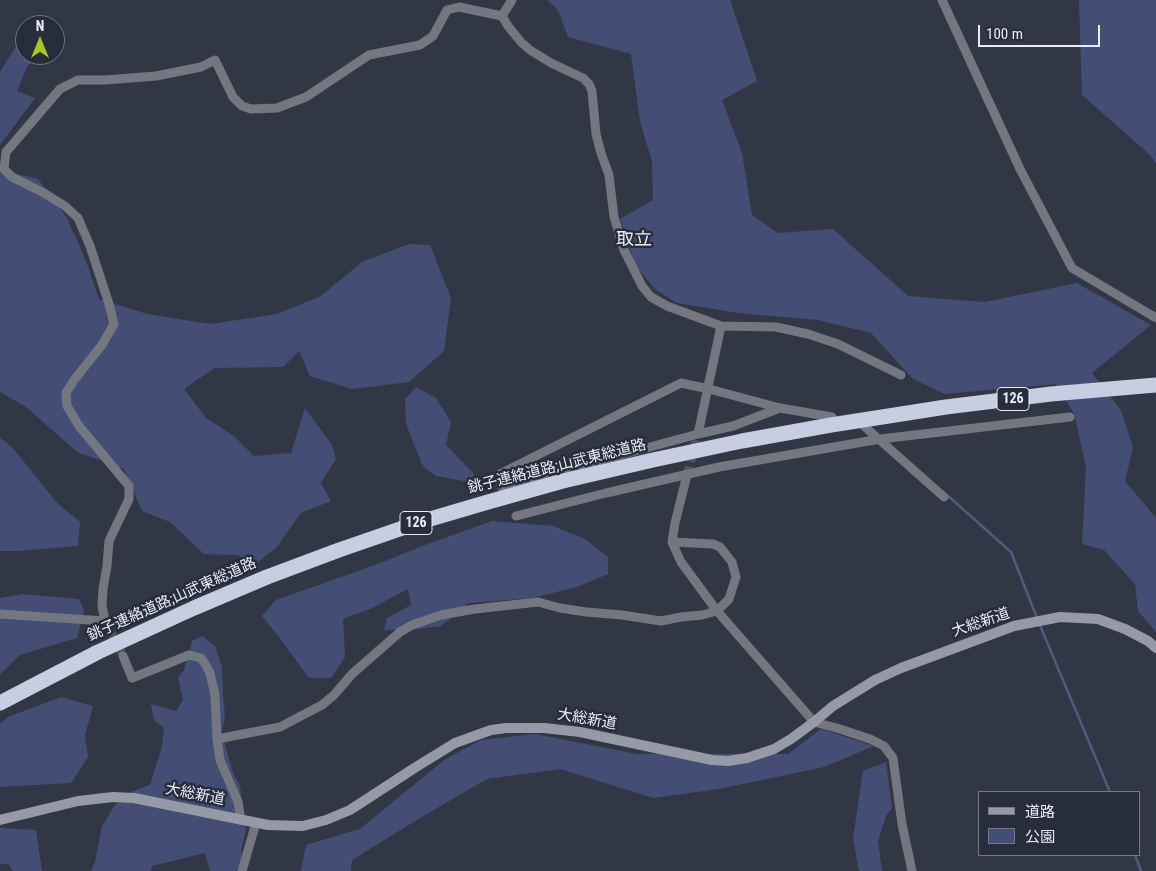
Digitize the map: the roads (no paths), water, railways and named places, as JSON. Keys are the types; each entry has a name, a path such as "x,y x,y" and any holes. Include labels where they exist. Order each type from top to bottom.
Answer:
{"highway":[{"name":"銚子連絡道路;山武東総道路","path":"0,703 98,652 267,577 420,522 563,481 742,441 946,407 1051,394 1156,385"}],"street":[{"path":"502,16 512,0"},
{"path":"942,0 1020,169 1072,268 1156,318"},
{"path":"0,614 105,621 102,606 109,541 129,499 129,486 79,426 66,406 66,394 74,380 102,345 114,324 90,246 78,218 65,206 12,177 4,169 6,152 60,89 78,80 156,76 202,67 215,60 233,97 242,106 251,109 277,108 306,97 369,55 420,45 433,36 446,10 459,7 502,16 517,37 530,50 582,78 589,84 592,91 596,134 608,175 614,217 624,250 642,286 651,296 667,306 721,326 776,328 808,334 838,344 901,374"},
{"path":"698,434 721,326"},
{"path":"780,408 733,426 502,487 498,475 681,383 780,408 832,417"},
{"path":"516,516 719,467 880,439 1070,417"},
{"path":"864,422 944,497"},
{"path":"687,475 672,542 681,562 717,611 814,722 870,739 884,746 893,758 902,824 912,871"},
{"path":"217,740 280,727 322,705 334,696 352,674 400,632 424,620 441,615 538,602 560,608 661,621 717,611 729,599 736,577 732,562 720,547 713,544 672,542"},
{"name":"大総新道","path":"0,820 78,801 113,797 134,798 268,825 304,826 326,820 350,810 455,743 491,730 544,728 580,732 712,760 728,761 747,758 774,749 814,722 833,706 875,680 1014,626 1060,617 1098,619 1125,629 1148,641 1156,648"},
{"path":"123,656 132,678 189,655 201,658 210,673 215,695 220,760 238,802 241,820"},
{"path":"242,871 256,823"}],"waterway":[{"path":"947,495 1011,552 1037,618"},
{"path":"1039,623 1110,791"},
{"path":"1135,856 1141,871"}],"tunnel":[{"path":"687,475 698,434"},
{"path":"105,621 123,656"}],"district":[{"name":"取立","path":"634,240"}]}
